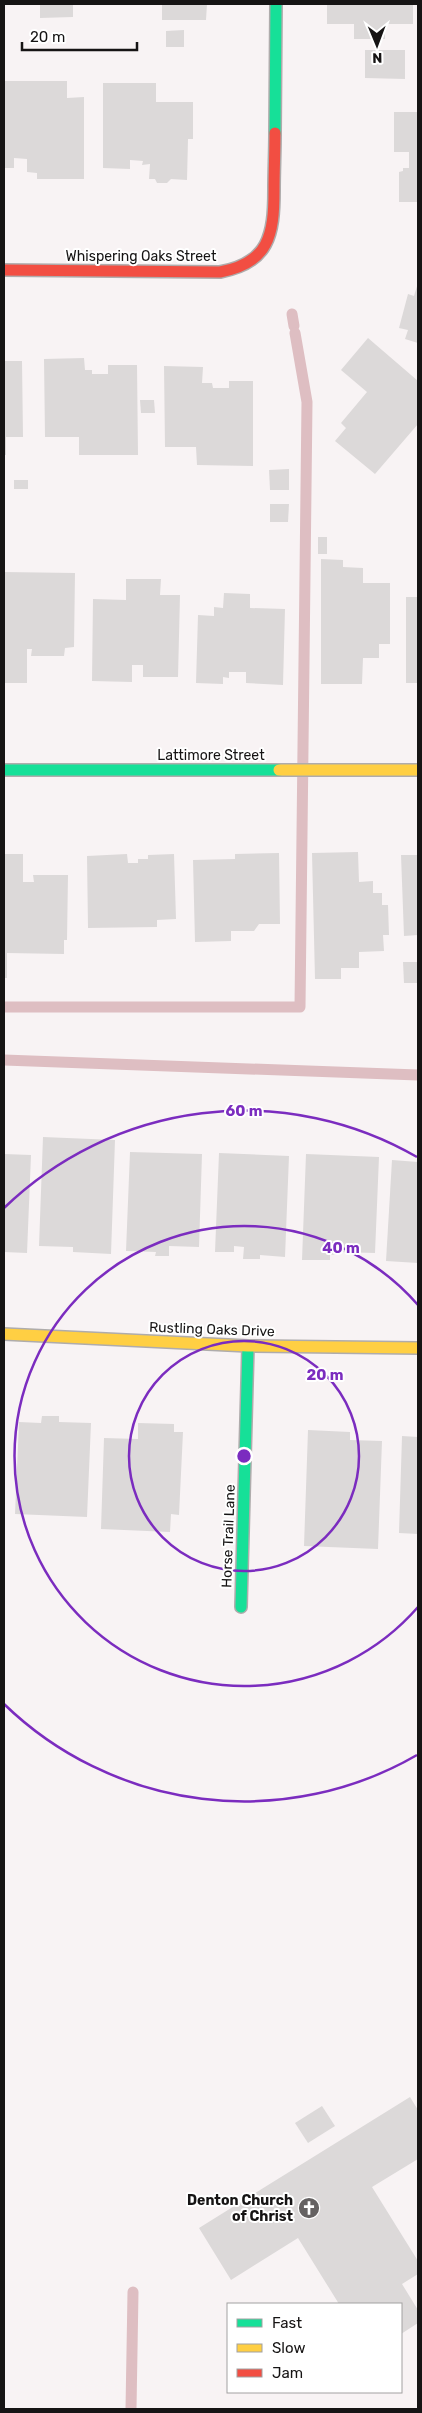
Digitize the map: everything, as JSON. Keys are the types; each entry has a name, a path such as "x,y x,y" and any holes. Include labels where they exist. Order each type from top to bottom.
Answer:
{"street":[{"name":"Whispering Oaks Street","path":"4,270 220,272 248,265 259,256 267,245 274,221 276,4"},
{"name":"Lattimore Street","path":"4,770 418,770"},
{"name":"Rustling Oaks Drive","path":"4,1334 248,1346 418,1348"},
{"name":"Horse Trail Lane","path":"241,1607 248,1346"}],"building":[{"path":"40,4 73,4 73,17 40,18"},
{"path":"162,4 207,4 206,20 162,20"},
{"path":"327,4 413,4 413,24 385,24 385,39 354,39 354,24 327,24"},
{"path":"184,30 184,47 166,47 166,31"},
{"path":"365,50 405,50 405,79 365,78"},
{"path":"4,81 67,81 67,98 84,97 84,179 37,179 37,173 27,172 27,159 14,158 14,168 4,168"},
{"path":"103,83 156,83 156,102 193,102 193,139 188,139 187,180 171,179 167,183 157,183 155,179 149,179 150,164 142,165 143,161 130,160 130,169 103,168"},
{"path":"394,112 418,112 418,202 399,202 399,172 403,171 403,168 409,168 409,152 394,152"},
{"path":"418,283 418,343 405,339 408,330 399,328 408,294 414,296"},
{"path":"368,338 418,381 418,424 375,474 335,441 346,428 341,423 367,392 341,370"},
{"path":"84,358 85,370 92,370 92,374 108,374 108,365 137,365 138,455 79,455 79,437 45,437 44,359"},
{"path":"4,361 22,361 23,437 6,437 6,455 4,455"},
{"path":"164,366 203,367 202,383 212,383 213,388 229,388 229,381 253,381 253,466 197,465 196,447 165,447"},
{"path":"140,400 154,400 155,413 141,413"},
{"path":"289,469 289,490 270,490 269,470"},
{"path":"14,480 28,480 28,489 14,489"},
{"path":"270,504 289,504 288,522 270,522"},
{"path":"318,537 327,537 327,554 318,554"},
{"path":"321,559 343,560 343,567 363,568 363,583 390,583 390,644 379,644 379,658 363,658 362,684 321,684"},
{"path":"4,572 75,573 74,647 65,648 64,656 31,656 32,649 27,649 27,683 4,683"},
{"path":"126,579 161,579 160,595 180,595 178,677 143,677 143,665 132,665 132,682 92,681 93,599 126,600"},
{"path":"224,593 250,594 250,608 285,609 283,685 246,683 246,672 229,672 229,678 223,677 223,684 196,683 198,615 214,616 214,607 223,608"},
{"path":"406,597 418,597 418,683 406,683"},
{"path":"358,852 359,882 373,881 373,893 382,893 382,905 388,905 389,935 383,935 384,951 359,952 359,968 341,968 341,979 315,979 312,853"},
{"path":"279,853 280,924 259,924 254,931 231,931 231,941 195,942 193,860 235,859 235,854"},
{"path":"4,854 23,854 23,882 34,882 33,875 68,875 67,940 64,940 64,954 7,953 7,978 4,978"},
{"path":"127,854 128,863 138,863 138,859 148,859 148,855 174,854 176,919 157,920 157,927 88,928 87,856"},
{"path":"401,855 418,855 418,935 404,936"},
{"path":"403,962 418,962 418,983 404,983"},
{"path":"43,1137 115,1140 111,1254 73,1252 73,1247 39,1246"},
{"path":"130,1152 202,1154 199,1247 169,1246 169,1256 155,1256 156,1252 126,1251"},
{"path":"219,1153 289,1156 285,1257 260,1255 260,1259 243,1259 244,1247 234,1246 234,1252 215,1252"},
{"path":"4,1154 31,1155 27,1253 4,1252"},
{"path":"306,1154 379,1157 375,1253 339,1252 339,1254 330,1255 330,1260 302,1260"},
{"path":"392,1160 418,1162 418,1263 386,1261"},
{"path":"42,1416 59,1416 59,1422 91,1423 87,1517 15,1514 19,1422 41,1423"},
{"path":"138,1423 174,1424 174,1432 183,1432 179,1515 171,1514 170,1532 101,1529 104,1438 138,1439"},
{"path":"308,1430 350,1432 350,1440 382,1441 378,1549 304,1546"},
{"path":"402,1436 418,1437 418,1534 399,1533"},
{"name":"Denton Church of Christ","path":"410,2097 418,2110 418,2159 372,2187 418,2261 418,2274 402,2284 418,2310 418,2323 402,2333 402,2303 338,2303 298,2238 231,2280 199,2228"},
{"path":"322,2106 335,2126 308,2143 295,2123"}],"waterway":[{"path":"292,314 294,326"},
{"path":"4,1007 300,1007 307,402 295,333"},
{"path":"4,1060 418,1075"},
{"path":"131,2409 133,2292"}],"traffic: fast":[{"path":"275,133 276,4"},
{"path":"4,770 279,770"},
{"path":"241,1607 248,1346"}],"traffic: slow":[{"path":"279,770 418,770"},
{"path":"4,1334 248,1346 418,1348"}],"traffic: jam":[{"path":"4,270 220,272 249,262 259,254 270,233 274,206 275,133"}],"place":[{"name":"Denton Church of Christ","path":"309,2208"}]}
